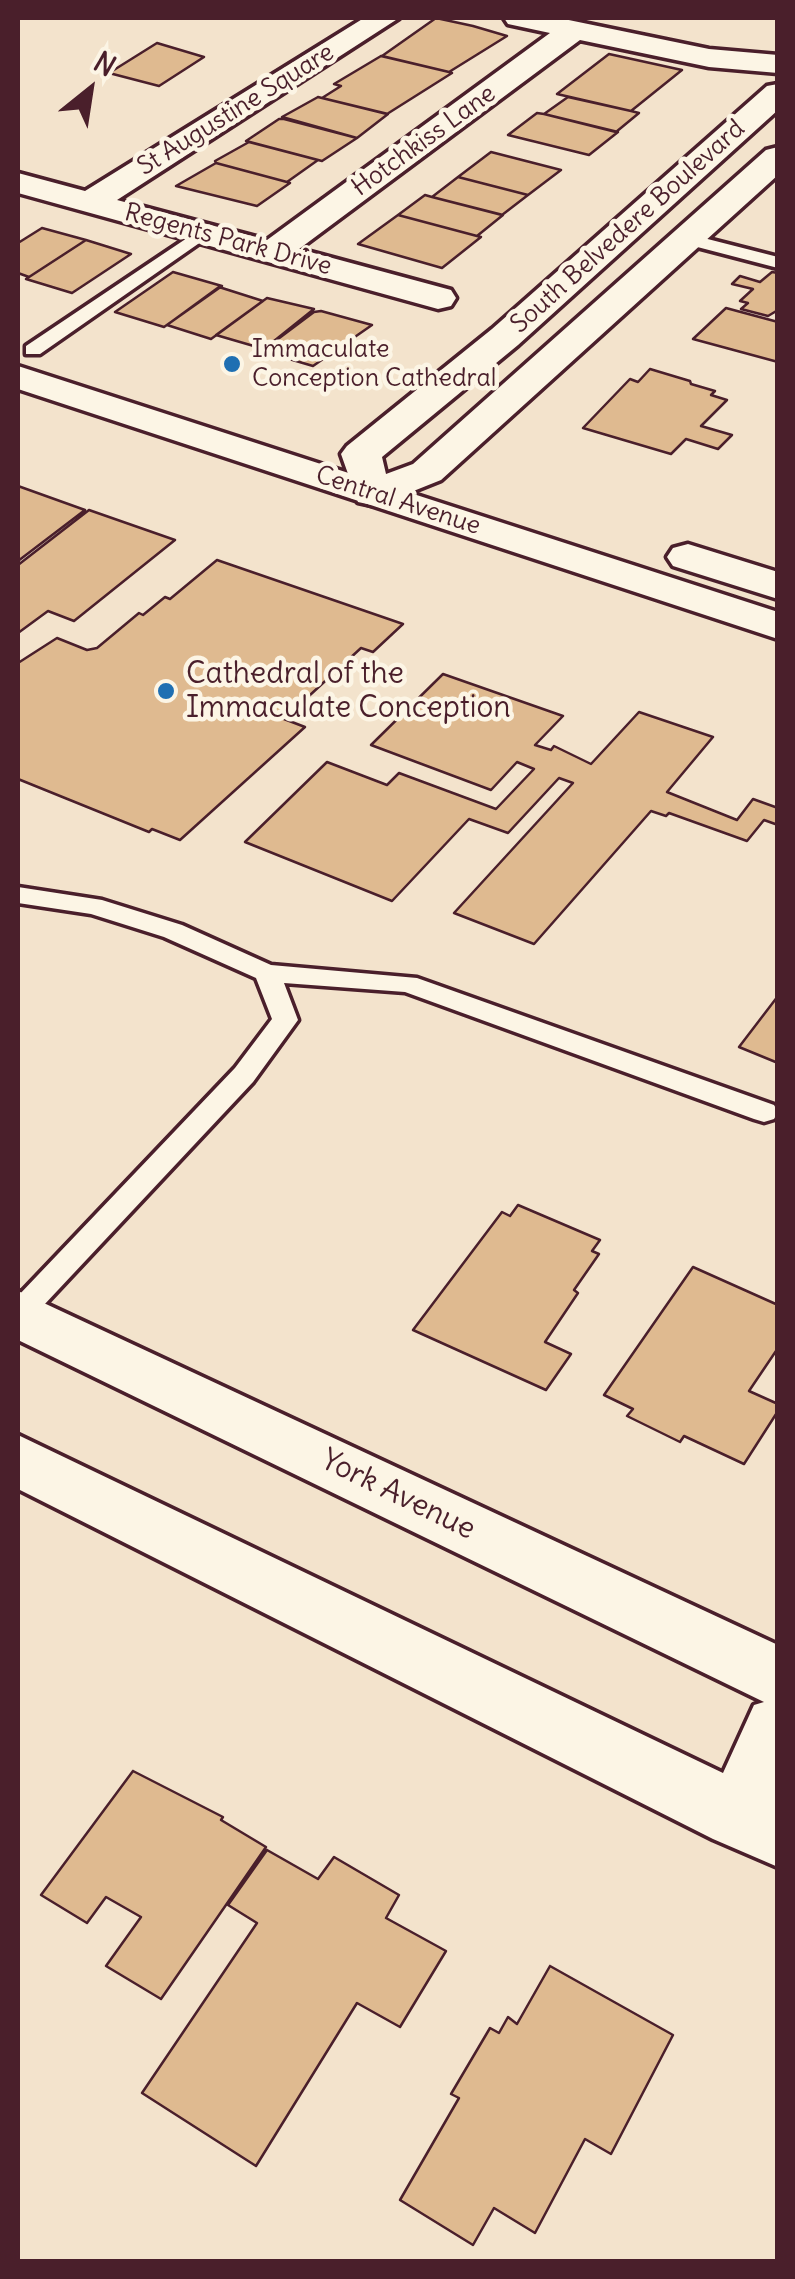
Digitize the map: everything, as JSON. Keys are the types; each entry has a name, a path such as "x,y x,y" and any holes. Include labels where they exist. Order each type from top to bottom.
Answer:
{"street":[{"name":"St Augustine Square","path":"89,203 384,18"},
{"path":"519,18 709,58 778,64"},
{"name":"Hotchkiss Lane","path":"273,252 574,30"},
{"name":"South Belvedere Boulevard","path":"367,473 505,337 778,93"},
{"name":"South Belvedere Boulevard","path":"426,472 778,157"},
{"name":"Regents Park Drive","path":"18,183 438,298"},
{"name":"Central Avenue","path":"23,357 367,473 778,626"},
{"name":"Central Avenue","path":"367,473 426,472 778,586"},
{"name":"York Avenue","path":"18,1314 778,1676"},
{"path":"18,1460 758,1826 778,1727"}],"lane":[{"path":"23,357 202,233"},
{"path":"688,239 778,264"},
{"path":"18,895 93,906 173,931 267,973 408,984 764,1112"},
{"path":"18,1314 244,1075 284,1020 267,973"}],"building":[{"path":"436,18 507,36 449,72 382,56"},
{"path":"157,43 204,57 159,86 109,73"},
{"path":"609,54 682,70 631,111 557,94"},
{"path":"381,56 452,73 387,114 322,98 341,86 334,84"},
{"path":"318,97 388,114 357,138 282,117"},
{"path":"568,97 639,113 616,132 544,114"},
{"path":"537,113 618,132 589,155 508,135"},
{"path":"279,119 357,138 322,161 246,141"},
{"path":"249,142 318,160 287,182 216,163"},
{"path":"491,152 561,170 528,195 458,177"},
{"path":"216,163 290,183 257,206 176,186"},
{"path":"458,177 528,195 502,215 432,197"},
{"path":"425,195 503,215 477,236 398,215"},
{"path":"398,215 481,237 442,268 358,244"},
{"path":"42,228 86,240 29,277 18,273 18,243"},
{"path":"86,240 131,254 72,293 26,279"},
{"path":"173,272 222,286 164,327 115,312"},
{"path":"772,272 778,273 778,310 768,316 741,309 748,303 740,301 753,289 732,284 740,276 760,282"},
{"path":"219,287 263,301 211,339 167,325"},
{"path":"267,298 314,309 264,349 216,335"},
{"path":"726,308 778,322 778,362 693,339"},
{"path":"314,312 372,325 313,366 262,351"},
{"path":"650,369 715,391 711,395 727,400 701,426 732,435 718,449 686,439 671,454 583,428 630,379 638,382"},
{"path":"18,486 85,510 18,561"},
{"path":"89,510 175,540 74,621 48,611 18,633 18,565"},
{"name":"Cathedral of the Immaculate Conception","path":"217,560 403,624 373,652 361,648 284,719 305,727 180,840 152,829 149,832 18,779 18,663 57,638 87,650 97,648 139,613 143,615 165,597 170,599"},
{"path":"443,674 563,716 535,745 551,750 554,746 591,764 639,712 713,737 667,792 737,820 753,799 778,808 778,825 764,820 747,841 669,813 666,816 651,811 534,944 454,913 573,783 559,778 508,833 469,819 392,901 245,842 327,762 387,785 399,773 496,809 534,769 517,762 491,790 371,745"},
{"path":"778,996 778,1063 739,1047"},
{"path":"518,1205 600,1240 592,1251 599,1254 574,1290 578,1293 545,1342 571,1354 546,1390 413,1330 502,1212 510,1216"},
{"path":"693,1267 778,1305 778,1348 749,1391 778,1404 778,1411 744,1464 684,1436 680,1442 627,1416 633,1409 604,1395"},
{"path":"133,1771 223,1817 221,1820 266,1847 161,1999 106,1966 141,1917 106,1897 87,1923 41,1895"},
{"path":"267,1850 318,1879 334,1857 399,1895 386,1918 446,1951 400,2027 357,2003 256,2166 142,2093 257,1923 228,1905"},
{"path":"550,1966 673,2035 611,2154 585,2139 535,2233 494,2208 473,2245 400,2200 459,2098 451,2094 490,2028 499,2033 508,2017 517,2024"}],"place":[{"name":"Immaculate Conception Cathedral","path":"232,364"},
{"name":"Cathedral of the Immaculate Conception","path":"166,691"}]}
